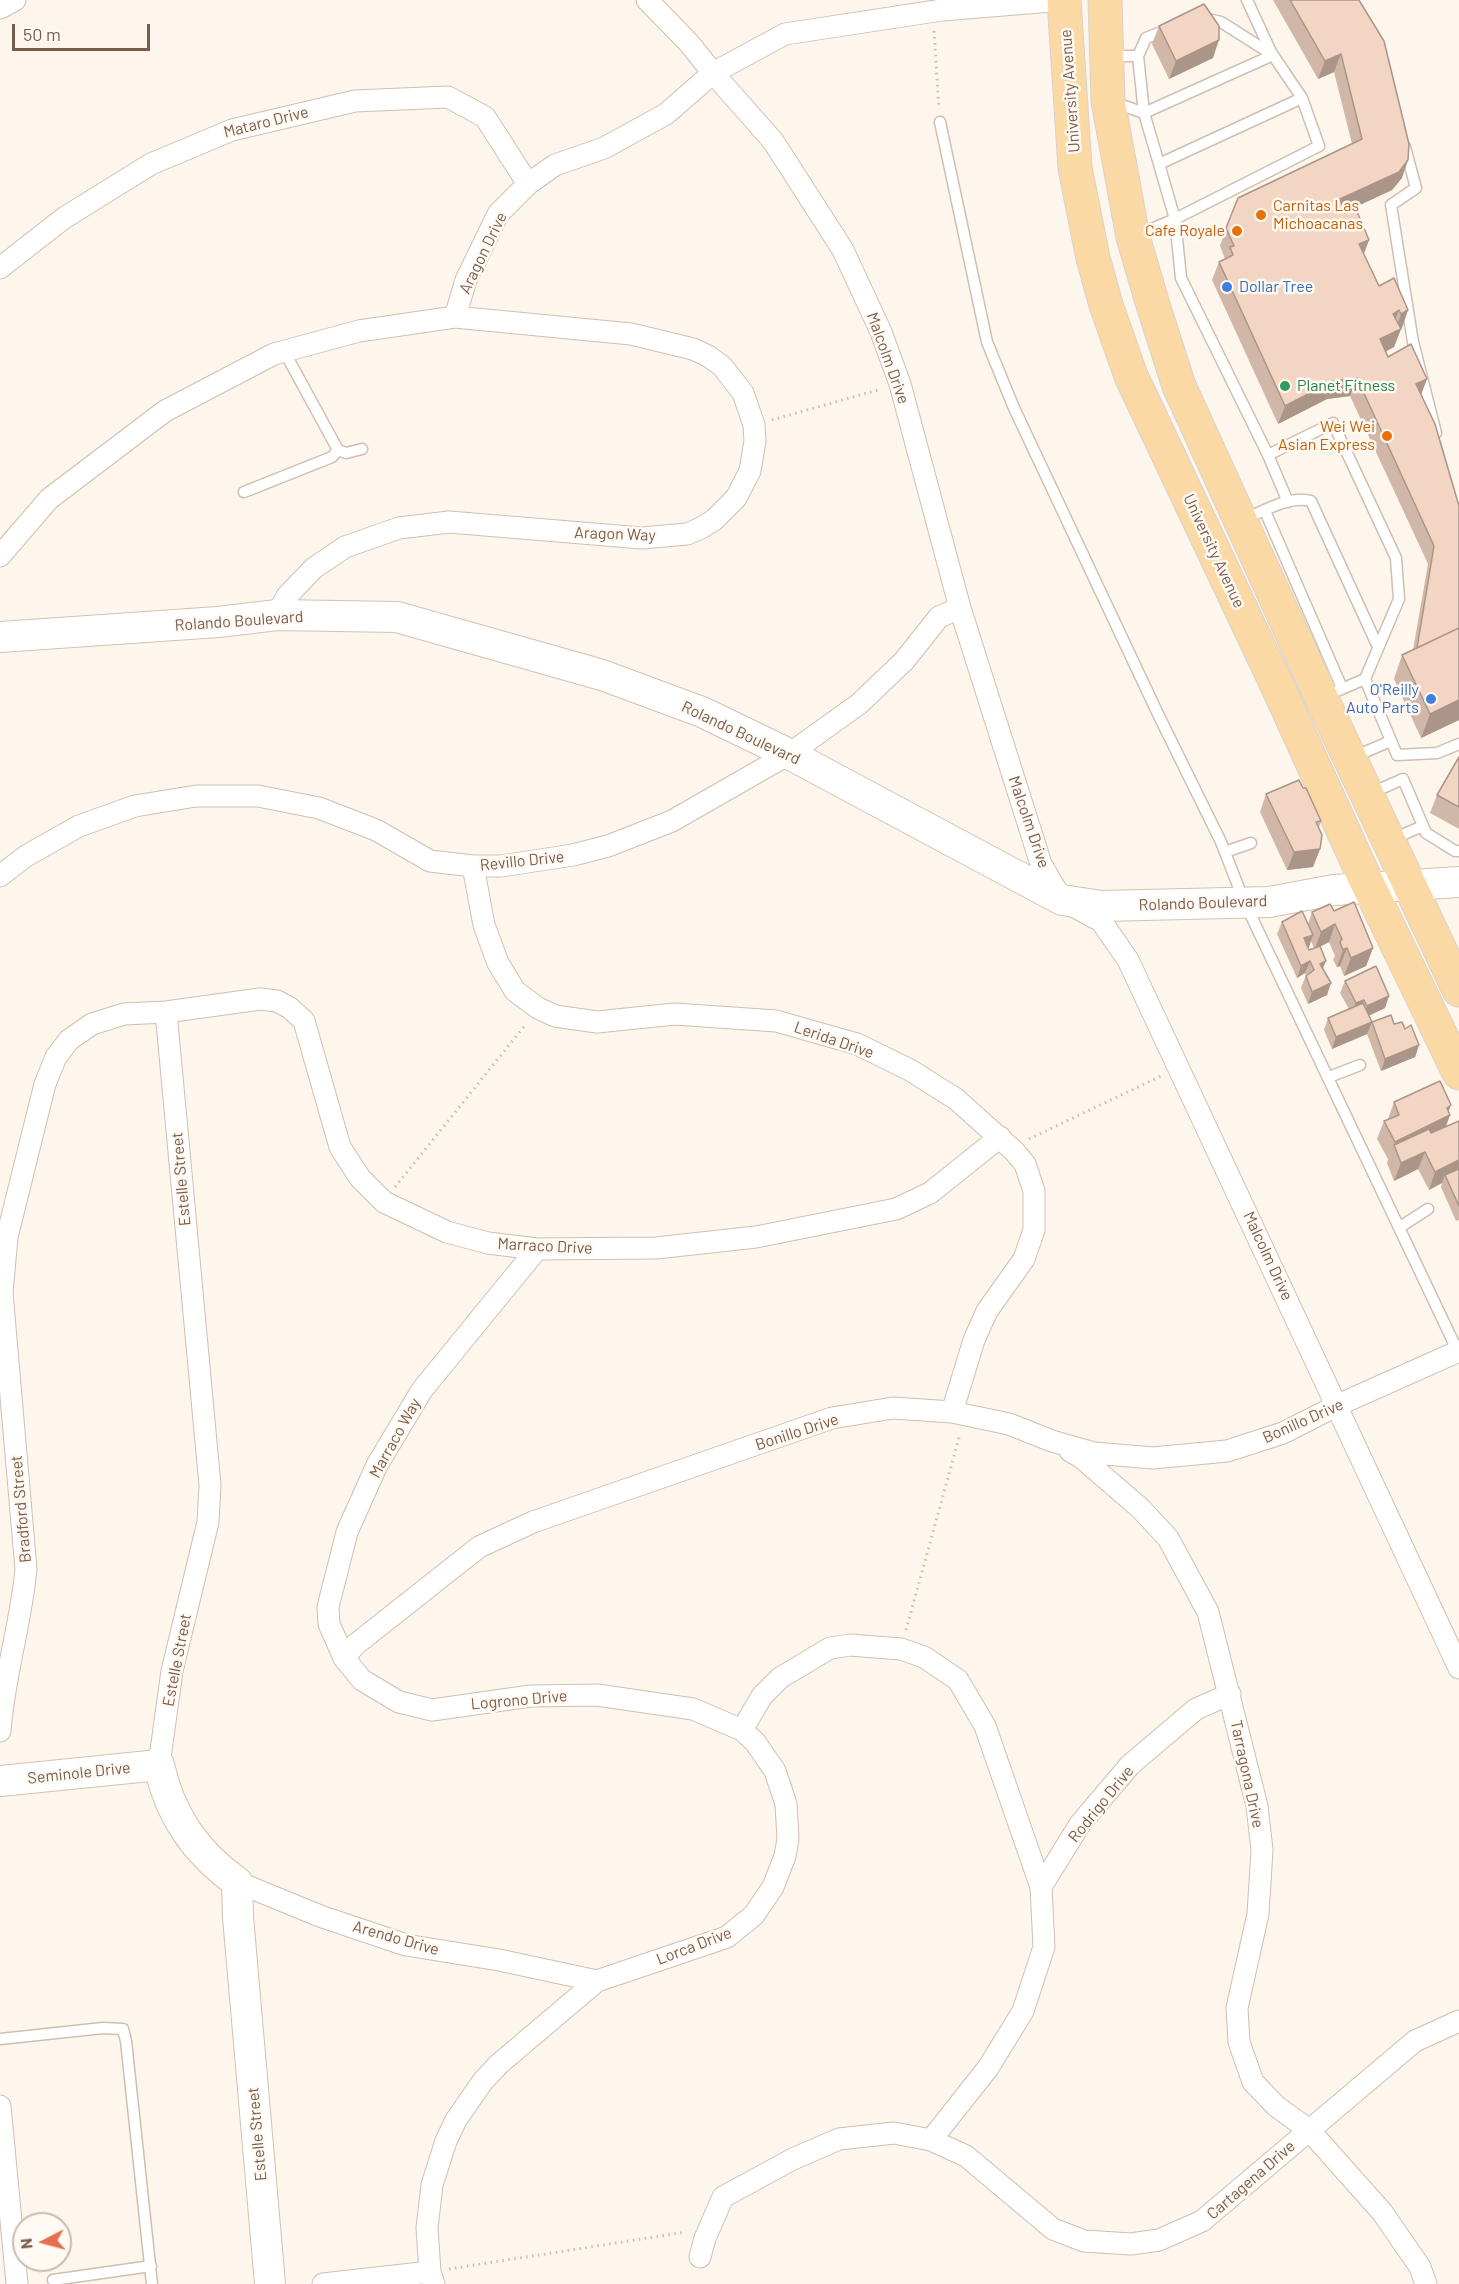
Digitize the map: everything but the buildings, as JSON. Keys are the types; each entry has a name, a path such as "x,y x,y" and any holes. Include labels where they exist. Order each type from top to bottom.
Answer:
{"main road":[{"name":"University Avenue","path":"1064,0 1075,168 1093,258 1106,305 1131,376 1459,1073"},
{"path":"1105,0 1123,56 1108,101 1133,237 1179,386 1253,516 1332,693 1350,758 1459,990"}],"street":[{"path":"0,8 15,0"},
{"name":"Malcolm Drive","path":"647,0 688,42 773,141 843,250 881,332 900,384 960,608 1041,864 1062,900 1101,921 1128,960 1459,1668"},
{"name":"Aragon Drive","path":"455,317 466,280 498,214 528,184 555,165 604,148 666,114 713,73 785,34 933,6 1070,0"},
{"name":"Mataro Drive","path":"0,268 64,218 151,164 232,130 355,101 448,97 484,117 528,184"},
{"path":"0,556 49,499 165,411 274,354 359,331 455,317"},
{"name":"Aragon Way","path":"277,615 287,596 314,568 345,547 399,528 449,522 642,538 687,534 714,520 736,498 750,471 755,441 754,425 750,408 733,379 722,366 693,349 631,334 455,317"},
{"name":"Revillo Drive","path":"0,876 52,840 106,815 166,800 227,795 258,796 319,808 376,830 429,861 473,866 537,862 573,855 641,834 703,805 761,768 789,754 859,704 904,661 939,617 960,608"},
{"name":"Rolando Boulevard","path":"0,637 218,622 277,615 397,617 602,675 702,712 789,754 1062,900 1102,906 1269,902 1334,890 1459,882"},
{"name":"Lerida Drive","path":"473,866 484,925 498,963 515,991 538,1008 555,1016 597,1022 675,1014 776,1021 857,1044 910,1070 956,1099 1005,1142 1025,1164 1034,1191 1034,1230 1024,1259 987,1311 979,1330 959,1413"},
{"name":"Marraco Drive","path":"166,1012 260,999 277,1001 290,1008 304,1021 340,1147 360,1178 384,1202 447,1232 488,1243 537,1249 656,1248 756,1238 896,1209 930,1193 1005,1142"},
{"name":"Bradford Street","path":"0,1731 3,1696 22,1609 26,1569 2,1293 7,1237 45,1084 56,1057 69,1040 92,1024 124,1014 166,1012"},
{"name":"Estelle Street","path":"166,1012 210,1485 208,1522 172,1671 159,1765 170,1803 184,1830 204,1854 237,1882 238,1917 270,2284"},
{"name":"Marraco Way","path":"344,1658 329,1624 328,1607 347,1532 377,1465 422,1390 537,1249"},
{"name":"Bonillo Drive","path":"344,1658 355,1646 479,1547 533,1521 832,1419 893,1408 959,1413 1009,1424 1052,1441 1094,1453 1153,1458 1227,1451 1283,1433 1338,1405 1459,1352"},
{"name":"Tarragona Drive","path":"1052,1441 1082,1458 1140,1508 1168,1538 1208,1612 1257,1806 1262,1850 1258,1914 1237,2008 1239,2042 1253,2082 1276,2106 1309,2130 1382,2212 1420,2267 1426,2284"},
{"path":"742,1730 762,1696 780,1678 830,1648 850,1645 901,1649 924,1657 958,1680 985,1726 1041,1887 1044,1947 1023,2011 988,2068 931,2139"},
{"name":"Logrono Drive","path":"344,1658 362,1680 399,1702 432,1710 531,1696 597,1695 693,1708 742,1730"},
{"name":"Rodrigo Drive","path":"1041,1887 1080,1824 1131,1765 1196,1709 1230,1694"},
{"name":"Lorca Drive","path":"432,2278 427,2228 432,2185 446,2141 456,2120 469,2100 499,2064 597,1981 727,1936 754,1915 773,1887 785,1856 788,1821 786,1804 775,1771 755,1742 742,1730"},
{"name":"Seminole Drive","path":"0,1780 159,1765"},
{"name":"Arendo Drive","path":"237,1882 321,1916 406,1945 499,1960 597,1981"},
{"name":"Cartagena Drive","path":"700,2257 723,2197 793,2159 839,2139 894,2133 931,2139 966,2156 1053,2229 1084,2241 1131,2244 1159,2240 1202,2221 1415,2041 1459,2021"},
{"path":"0,2106 17,2284"},
{"path":"323,2284 432,2278"}],"lane":[{"path":"1133,237 1175,219 1319,146 1302,98 1273,55 1247,0"},
{"path":"1273,55 1221,22 1198,16 1146,38 1123,56 1144,113 1175,219 1181,278 1268,455 1288,501"},
{"path":"1108,101 1144,113 1273,55"},
{"path":"1159,164 1302,98"},
{"path":"940,122 987,342 1014,408 1225,852 1244,901 1459,1352"},
{"path":"1402,131 1416,188 1391,205 1413,342 1439,442"},
{"path":"284,351 338,450 346,453 362,449"},
{"path":"1268,455 1333,423 1396,558 1399,599 1365,679 1396,754 1437,753 1459,744"},
{"path":"244,492 332,456 338,450"},
{"path":"1253,516 1288,501 1306,500 1314,504 1378,647"},
{"path":"1332,693 1365,679"},
{"path":"1350,758 1391,741"},
{"path":"1367,795 1403,779 1426,833 1455,851 1459,851"},
{"path":"1389,840 1423,825"},
{"path":"1225,852 1251,843"},
{"path":"1329,1077 1360,1065"},
{"path":"1400,1227 1428,1209"},
{"path":"0,2039 103,2028 123,2030 152,2284"},
{"path":"53,2280 151,2266"}],"path":[{"path":"933,6 940,122"},
{"path":"754,425 900,384"},
{"path":"384,1202 538,1008"},
{"path":"1005,1142 1179,1067"},
{"path":"901,1649 959,1413"},
{"path":"432,2278 709,2229"}],"place":[{"name":"Carnitas Las Michoacanas","path":"1261,215"},
{"name":"Cafe Royale","path":"1237,231"},
{"name":"Dollar Tree","path":"1227,287"},
{"name":"Planet Fitness","path":"1285,386"},
{"name":"Wei Wei Asian Express","path":"1387,436"},
{"name":"O'Reilly Auto Parts","path":"1431,699"}]}
